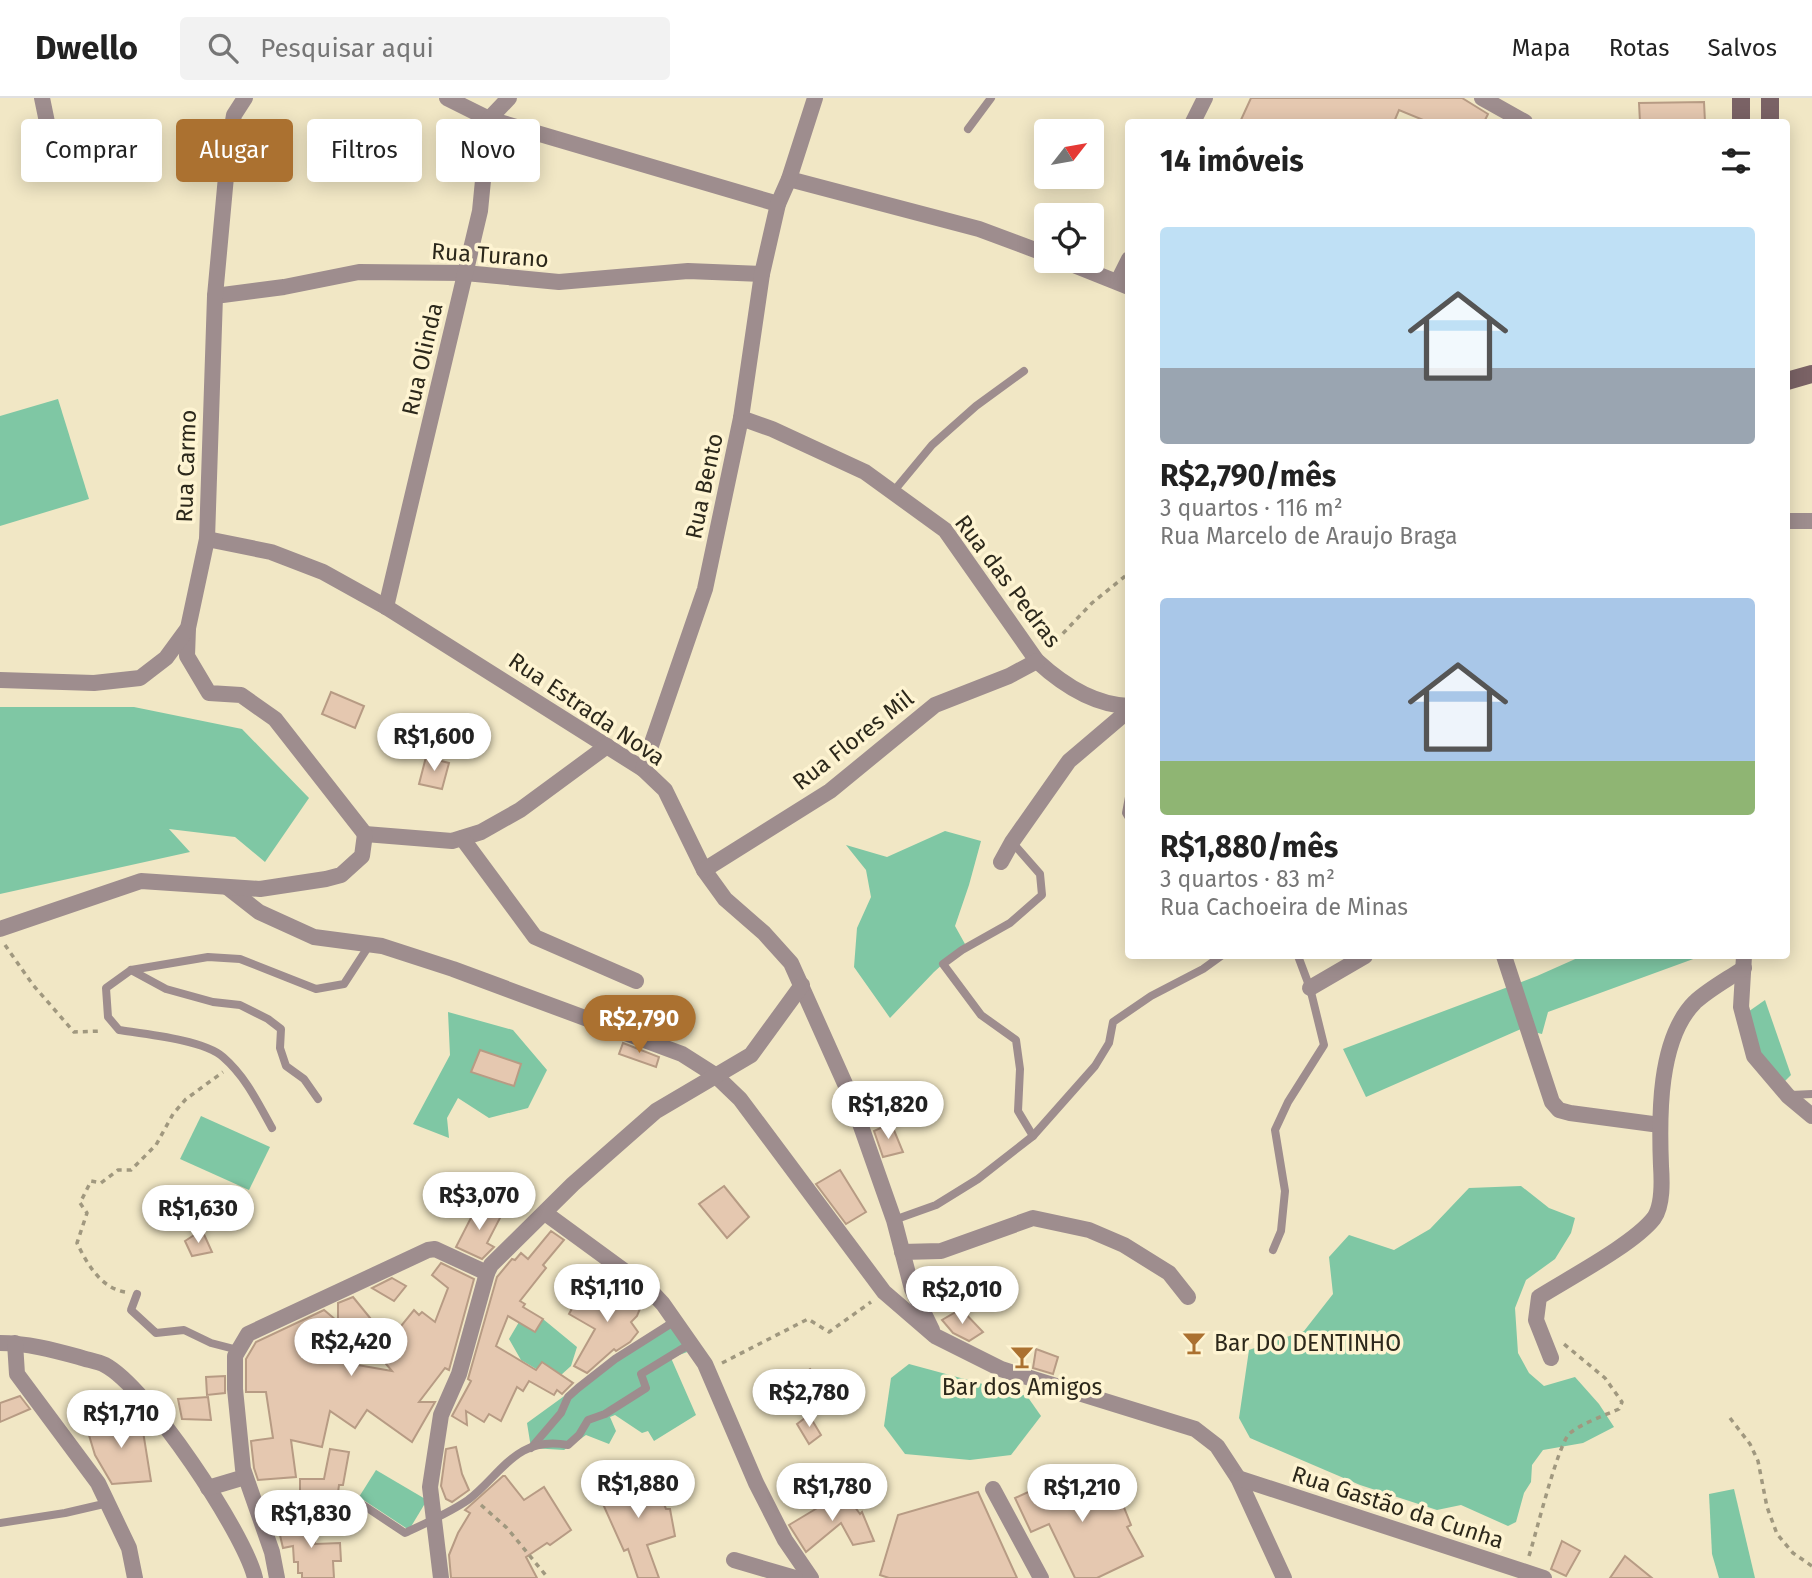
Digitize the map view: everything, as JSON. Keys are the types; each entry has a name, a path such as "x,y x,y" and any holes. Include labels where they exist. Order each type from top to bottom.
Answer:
{"street":[{"path":"42,98 46,119"},
{"name":"Rua Carmo","path":"0,680 94,683 140,678 166,658 188,628 207,539 215,296 229,144 234,115 245,98"},
{"path":"447,98 489,119 509,98"},
{"name":"Rua Bento","path":"643,769 705,589 741,418 762,274 778,204 789,179 815,98"},
{"path":"1194,119 1205,98"},
{"path":"1482,98 1520,119"},
{"path":"1741,98 1741,119"},
{"path":"1770,98 1770,119"},
{"path":"540,134 778,204"},
{"path":"789,179 979,229 1034,250"},
{"name":"Rua Olinda","path":"386,607 480,211 483,182"},
{"name":"Rua Turano","path":"215,296 284,287 359,272 465,273 559,282 688,271 762,274"},
{"path":"1095,273 1124,284"},
{"path":"1790,380 1812,374"},
{"name":"Rua das Pedras","path":"741,418 772,429 864,472 945,530 1037,661 1056,678 1077,690 1106,703 1125,707"},
{"path":"1790,521 1812,521"},
{"name":"Rua Estrada Nova","path":"207,539 271,552 323,572 386,607 607,746 643,769 665,789 704,870 726,899 764,933 791,963 802,985 850,1095 894,1220 912,1289 935,1336"},
{"path":"0,929 141,881 261,889 326,879 341,874 362,856 365,834 275,719 242,695 209,693 187,656 188,628"},
{"name":"Rua Flores Mil","path":"704,870 830,790 935,705 1009,676 1037,661"},
{"path":"1001,862 1069,761 1125,712"},
{"path":"365,834 452,841 481,832 520,810 607,746"},
{"path":"462,838 535,937 636,981"},
{"path":"227,887 259,912 314,937 370,944 453,968 682,1054 715,1076 740,1099 884,1293 935,1336 1001,1369 1195,1429 1217,1446 1238,1478 1284,1578"},
{"path":"1310,988 1360,959"},
{"path":"1505,959 1552,1102 1559,1110 1660,1125"},
{"path":"1551,1358 1536,1320 1539,1297 1636,1236 1656,1216 1662,1187 1660,1125 1664,1084 1674,1032 1695,1003 1744,962"},
{"path":"1744,962 1741,1007 1754,1056 1788,1096 1812,1116"},
{"path":"441,1578 430,1487 441,1415 459,1374 491,1265 573,1184 656,1111 751,1055 802,985"},
{"path":"545,1213 649,1289 675,1321 707,1370 756,1483 785,1540 811,1578"},
{"path":"902,1251 941,1251 1033,1218 1089,1230 1124,1245 1169,1273 1188,1297"},
{"path":"277,1578 272,1552 245,1478 235,1389 235,1356 248,1334 428,1250 435,1249 487,1273"},
{"path":"135,1578 130,1548 98,1483 17,1374 8,1343 47,1348 106,1365 148,1402 208,1488 250,1559 255,1578"},
{"path":"208,1488 245,1478"},
{"name":"Rua Gastão da Cunha","path":"1238,1478 1544,1578"},
{"path":"993,1489 1041,1578"},
{"path":"734,1560 794,1578"}],"lane":[{"path":"968,129 991,98"},
{"path":"893,492 932,444 976,406 1024,371"},
{"path":"1012,842 1040,874 1041,895 1010,923 943,964 981,1015 1016,1041 1020,1069 1017,1111 1033,1136"},
{"path":"272,1128 249,1085 222,1055 179,1039 119,1030 108,1017 106,988 131,970 208,957 240,959 316,989 344,984 370,944"},
{"path":"894,1220 936,1205 978,1180 1033,1136 1095,1066 1109,1043 1113,1021 1151,996 1203,970 1217,959"},
{"path":"1273,1250 1282,1231 1285,1191 1275,1130 1288,1102 1324,1045 1310,988 1299,959"},
{"path":"131,970 166,989 213,1002 240,1005 268,1019 281,1029 280,1048 286,1066 304,1079 318,1099"},
{"path":"1788,1096 1812,1094"},
{"path":"137,1294 131,1310 156,1333 184,1330 211,1343 237,1350"},
{"path":"531,1448 561,1413 568,1397 578,1388 615,1359 675,1321"},
{"path":"257,1511 363,1505 405,1533 472,1496 504,1463 531,1448 553,1442 568,1445 589,1420 605,1414 646,1388 641,1374 690,1343"},
{"path":"0,1522 65,1513 108,1503"}],"path":[{"path":"1037,661 1092,603 1125,575"},
{"path":"0,937 33,985 74,1032 119,1030"},
{"path":"137,1294 116,1290 101,1280 85,1261 77,1244 87,1213 80,1203 86,1188 90,1181 101,1183 118,1170 131,1170 156,1145 173,1114 186,1099 232,1066"},
{"path":"707,1370 808,1319 829,1332 884,1293"},
{"path":"1523,1572 1563,1444 1569,1433 1619,1409 1622,1402 1605,1378 1536,1320"},
{"path":"1730,1418 1750,1444 1758,1461 1767,1507 1777,1534 1793,1553 1812,1566"},
{"path":"472,1496 506,1528 548,1578"}],"green space":[{"path":"58,399 89,499 0,526 0,416"},
{"path":"0,707 134,707 242,729 309,798 265,862 235,837 169,829 190,852 0,894"},
{"path":"945,831 981,841 955,926 965,944 890,1018 854,967 857,928 871,897 866,870 846,845 887,857"},
{"path":"1575,959 1693,959 1548,1012 1542,1034 1521,1029 1366,1097 1343,1049"},
{"path":"1765,1000 1791,1075 1785,1081 1766,1065 1745,1014"},
{"path":"448,1012 513,1030 547,1070 528,1108 489,1118 458,1098 447,1118 449,1138 413,1124 450,1055"},
{"path":"201,1116 270,1147 249,1190 180,1159"},
{"path":"1521,1186 1549,1208 1575,1218 1571,1233 1555,1259 1526,1280 1515,1308 1518,1353 1529,1373 1544,1386 1575,1377 1599,1404 1614,1427 1583,1443 1543,1450 1532,1465 1531,1482 1524,1493 1516,1522 1508,1526 1461,1505 1437,1510 1360,1485 1250,1438 1239,1418 1249,1350 1304,1331 1333,1294 1329,1257 1349,1235 1394,1250 1430,1229 1469,1188"},
{"path":"543,1319 577,1347 571,1366 561,1375 542,1362 538,1370 521,1360 509,1339 519,1322 535,1332"},
{"path":"669,1320 690,1351 671,1358 696,1415 654,1441 648,1431 642,1433 615,1415 610,1417 616,1431 609,1444 586,1435 564,1450 531,1448 527,1423"},
{"path":"909,1364 1027,1396 1041,1416 1011,1455 970,1460 905,1454 884,1426 891,1378"},
{"path":"376,1470 427,1500 409,1530 359,1497"},
{"path":"1734,1489 1755,1578 1719,1578 1712,1554 1709,1494"}],"building":[{"path":"1251,98 1462,98 1488,114 1486,119 1421,119 1399,110 1395,119 1241,119"},
{"path":"1704,102 1705,119 1640,119 1639,103"},
{"path":"331,692 364,706 355,728 322,714"},
{"path":"426,757 449,763 442,789 419,784"},
{"path":"623,1043 659,1057 656,1067 619,1054"},
{"path":"480,1050 521,1064 514,1086 471,1072"},
{"path":"891,1123 903,1152 883,1157 874,1131"},
{"path":"840,1170 866,1212 846,1224 816,1184"},
{"path":"724,1186 749,1217 727,1238 699,1204"},
{"path":"478,1204 501,1216 487,1243 494,1247 482,1259 456,1247"},
{"path":"202,1230 212,1252 192,1256 185,1241"},
{"path":"551,1231 564,1240 543,1265 546,1268 520,1301 525,1304 523,1307 543,1319 535,1332 508,1316 496,1346 536,1370 542,1362 573,1383 562,1394 557,1390 554,1395 529,1381 523,1391 517,1387 501,1421 489,1414 484,1422 466,1411 467,1425 452,1416 471,1381 468,1379 497,1277 512,1259 515,1260 521,1253 528,1259"},
{"path":"441,1263 474,1279 449,1370 445,1368 419,1402 435,1402 412,1442 367,1410 355,1428 330,1411 322,1447 291,1440 296,1477 258,1480 251,1441 273,1438 266,1392 246,1392 246,1359 256,1342 324,1310 336,1320 317,1331 317,1358 392,1371 366,1340 379,1328 389,1341 414,1310 419,1315 422,1312 435,1322 448,1288 432,1275"},
{"path":"392,1278 406,1286 394,1301 372,1288"},
{"path":"620,1281 644,1299 637,1316 631,1322 638,1332 630,1342 616,1351 614,1349 587,1373 574,1366 595,1329 569,1314 581,1293 603,1306"},
{"path":"353,1297 375,1324 338,1323 338,1303"},
{"path":"961,1309 983,1332 969,1341 953,1333 942,1320"},
{"path":"1036,1349 1058,1357 1053,1374 1033,1368"},
{"path":"810,1369 825,1385 819,1386 826,1395 810,1404 801,1390 776,1395"},
{"path":"225,1376 225,1393 207,1395 206,1377"},
{"path":"20,1396 30,1409 0,1422 0,1403"},
{"path":"208,1397 211,1420 182,1419 178,1399"},
{"path":"809,1415 821,1435 809,1444 797,1424"},
{"path":"141,1419 151,1481 112,1484 95,1455 85,1422"},
{"path":"456,1447 469,1490 452,1502 446,1499 441,1486 446,1449"},
{"path":"330,1449 349,1452 343,1485 339,1485 337,1500 300,1502 300,1479 324,1479"},
{"path":"1085,1466 1104,1507 1121,1500 1131,1525 1127,1527 1143,1556 1097,1578 1075,1578 1049,1524 1031,1532 1015,1498"},
{"path":"836,1472 844,1486 831,1496 821,1480"},
{"path":"652,1475 666,1509 670,1509 675,1536 647,1545 659,1578 638,1578 628,1549 624,1551 598,1493 611,1487 609,1484 625,1477 627,1483"},
{"path":"503,1476 524,1500 544,1487 571,1530 526,1557 537,1578 451,1578 449,1555 470,1513 465,1510"},
{"path":"844,1492 860,1514 862,1512 874,1541 853,1545 841,1523 806,1552 789,1525"},
{"path":"978,1492 1017,1578 889,1578 880,1575 898,1515"},
{"path":"315,1514 315,1544 340,1543 341,1561 333,1561 334,1578 302,1578 302,1573 298,1573 298,1562 294,1562 293,1546 283,1548 279,1531 299,1528 299,1515"},
{"path":"1562,1541 1580,1551 1566,1576 1551,1569"},
{"path":"1625,1556 1652,1578 1610,1578"}],"place":[{"name":"Bar DO DENTINHO","path":"1194,1343"},
{"name":"Bar dos Amigos","path":"1022,1357"}]}
